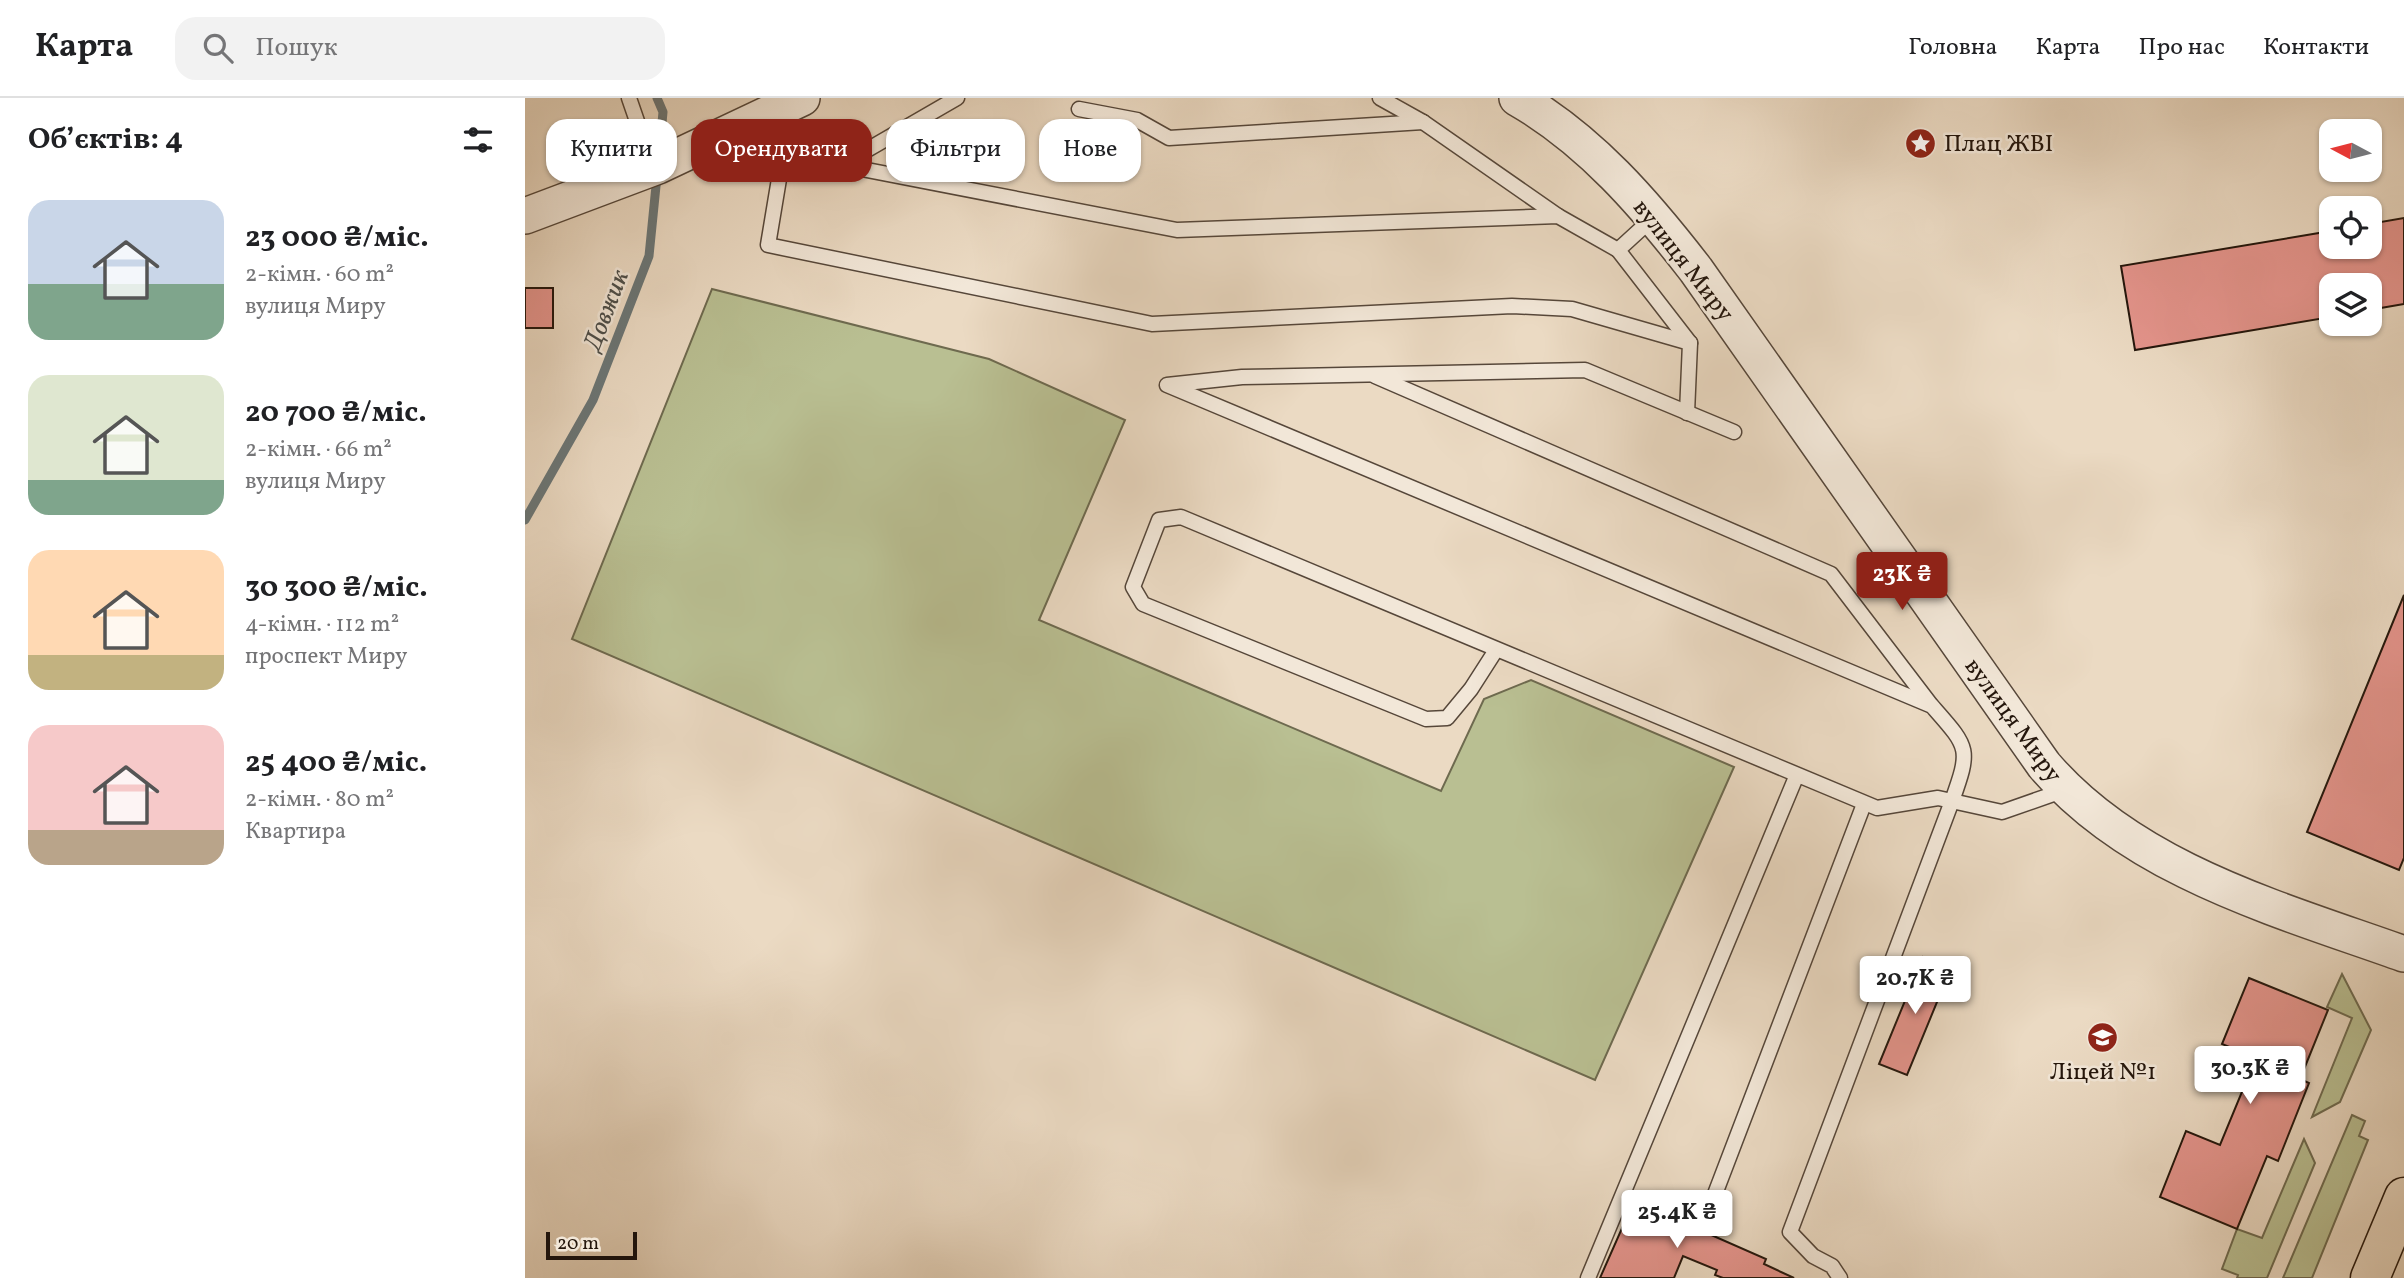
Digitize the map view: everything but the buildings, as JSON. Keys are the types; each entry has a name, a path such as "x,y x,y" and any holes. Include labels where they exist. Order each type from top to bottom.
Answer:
{"main road":[{"path":"2370,1278 2404,1197"}],"street":[{"name":"вулиця Миру","path":"1517,98 1570,134 1655,217 1696,270 2044,765 2065,790 2130,839 2184,871 2404,954"},
{"path":"677,154 784,101"},
{"path":"525,216 616,182"}],"lane":[{"path":"629,98 636,119"},
{"path":"872,147 957,98"},
{"path":"1380,98 1423,122 1558,216 1618,250 1691,343 1688,413"},
{"path":"1079,108 1137,120 1169,138 1423,122"},
{"path":"872,171 1177,230 1558,216"},
{"path":"778,182 768,245 1152,324 1512,306 1572,309 1691,343"},
{"path":"1618,250 1655,217"},
{"path":"1734,432 1585,370 1242,377 1167,385 1932,706"},
{"path":"1370,374 1831,574 1932,706 1962,740 1966,763 1790,1232 1813,1256 1832,1266 1839,1278"},
{"path":"1496,650 1471,689 1447,718 1426,719 1143,604 1133,587 1159,520 1181,517 1864,804 1877,808 1938,798 2002,812 2065,790"},
{"path":"1588,1278 1796,777"},
{"path":"1707,1215 1864,804"}],"green space":[{"path":"712,289 989,359 1125,420 1039,620 1441,791 1484,699 1531,680 1734,767 1595,1080 572,639"},
{"path":"2342,974 2371,1030 2340,1102 2312,1117 2352,1018 2327,1007"},
{"path":"2352,1115 2365,1121 2359,1136 2368,1140 2312,1278 2283,1278"},
{"path":"2304,1139 2315,1163 2267,1278 2237,1278 2238,1275 2222,1269 2237,1229 2262,1238"}],"waterway":[{"name":"Довжик","path":"657,98 663,112 662,119"},
{"name":"Довжик","path":"525,520 593,400 649,256 656,182"}],"place":[{"name":"Плац ЖВІ","path":"1921,143"},
{"name":"Ліцей №1","path":"2103,1037"}]}
